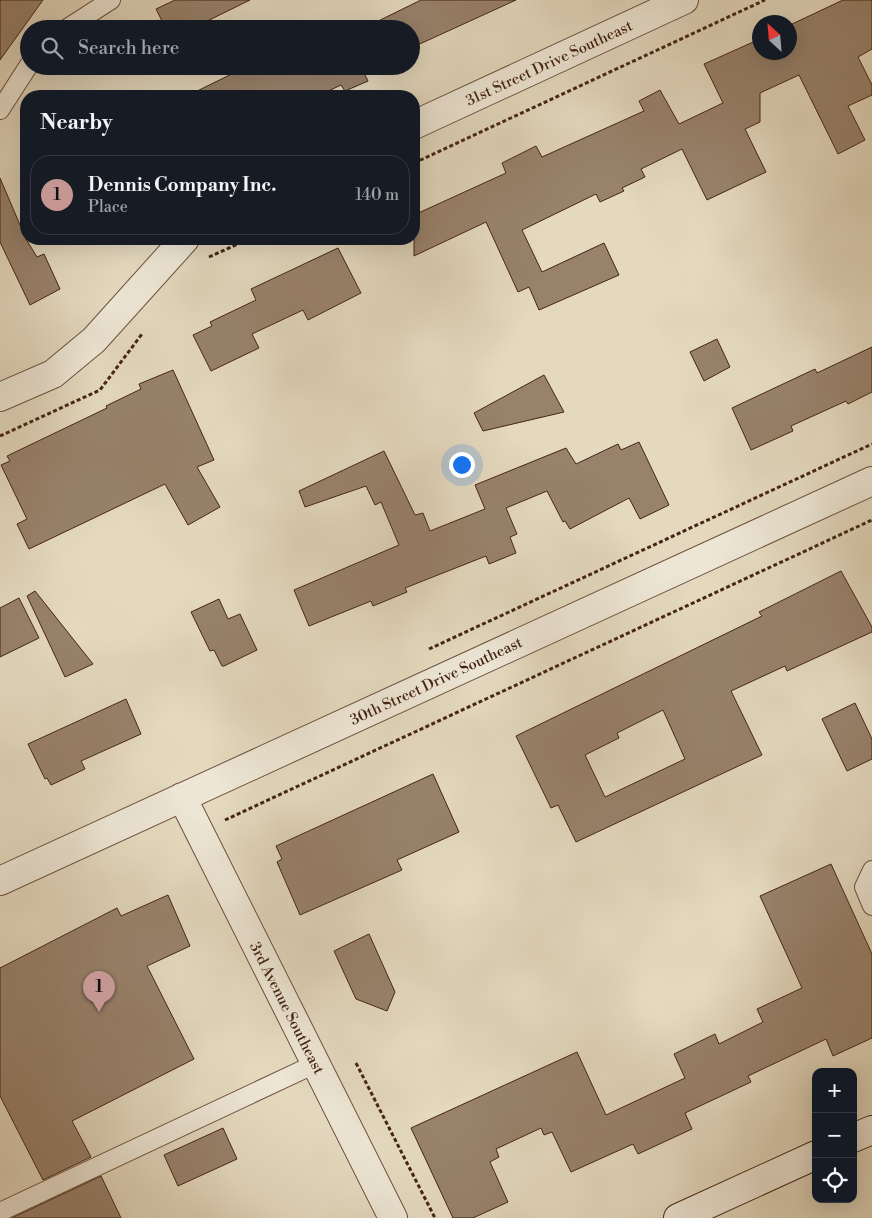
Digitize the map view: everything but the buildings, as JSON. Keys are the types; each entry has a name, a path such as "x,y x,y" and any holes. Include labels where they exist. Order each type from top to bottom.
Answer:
{"street":[{"name":"31st Street Drive Southeast","path":"420,122 684,0"},
{"path":"0,397 53,374 94,340 180,245"},
{"name":"30th Street Drive Southeast","path":"0,881 872,481"},
{"name":"3rd Avenue Southeast","path":"182,797 393,1218"},
{"path":"857,1136 872,1130"},
{"path":"678,1218 812,1157"}],"lane":[{"path":"80,20 111,0"},
{"path":"0,110 23,75"},
{"path":"872,870 864,887 872,906"},
{"path":"0,1212 315,1064"}],"path":[{"path":"420,159 765,0"},
{"path":"422,652 872,444"},
{"path":"220,822 872,520"},
{"path":"356,1064 435,1218"}],"place":[{"name":"Dennis Company Inc.","path":"99,1012"}]}
